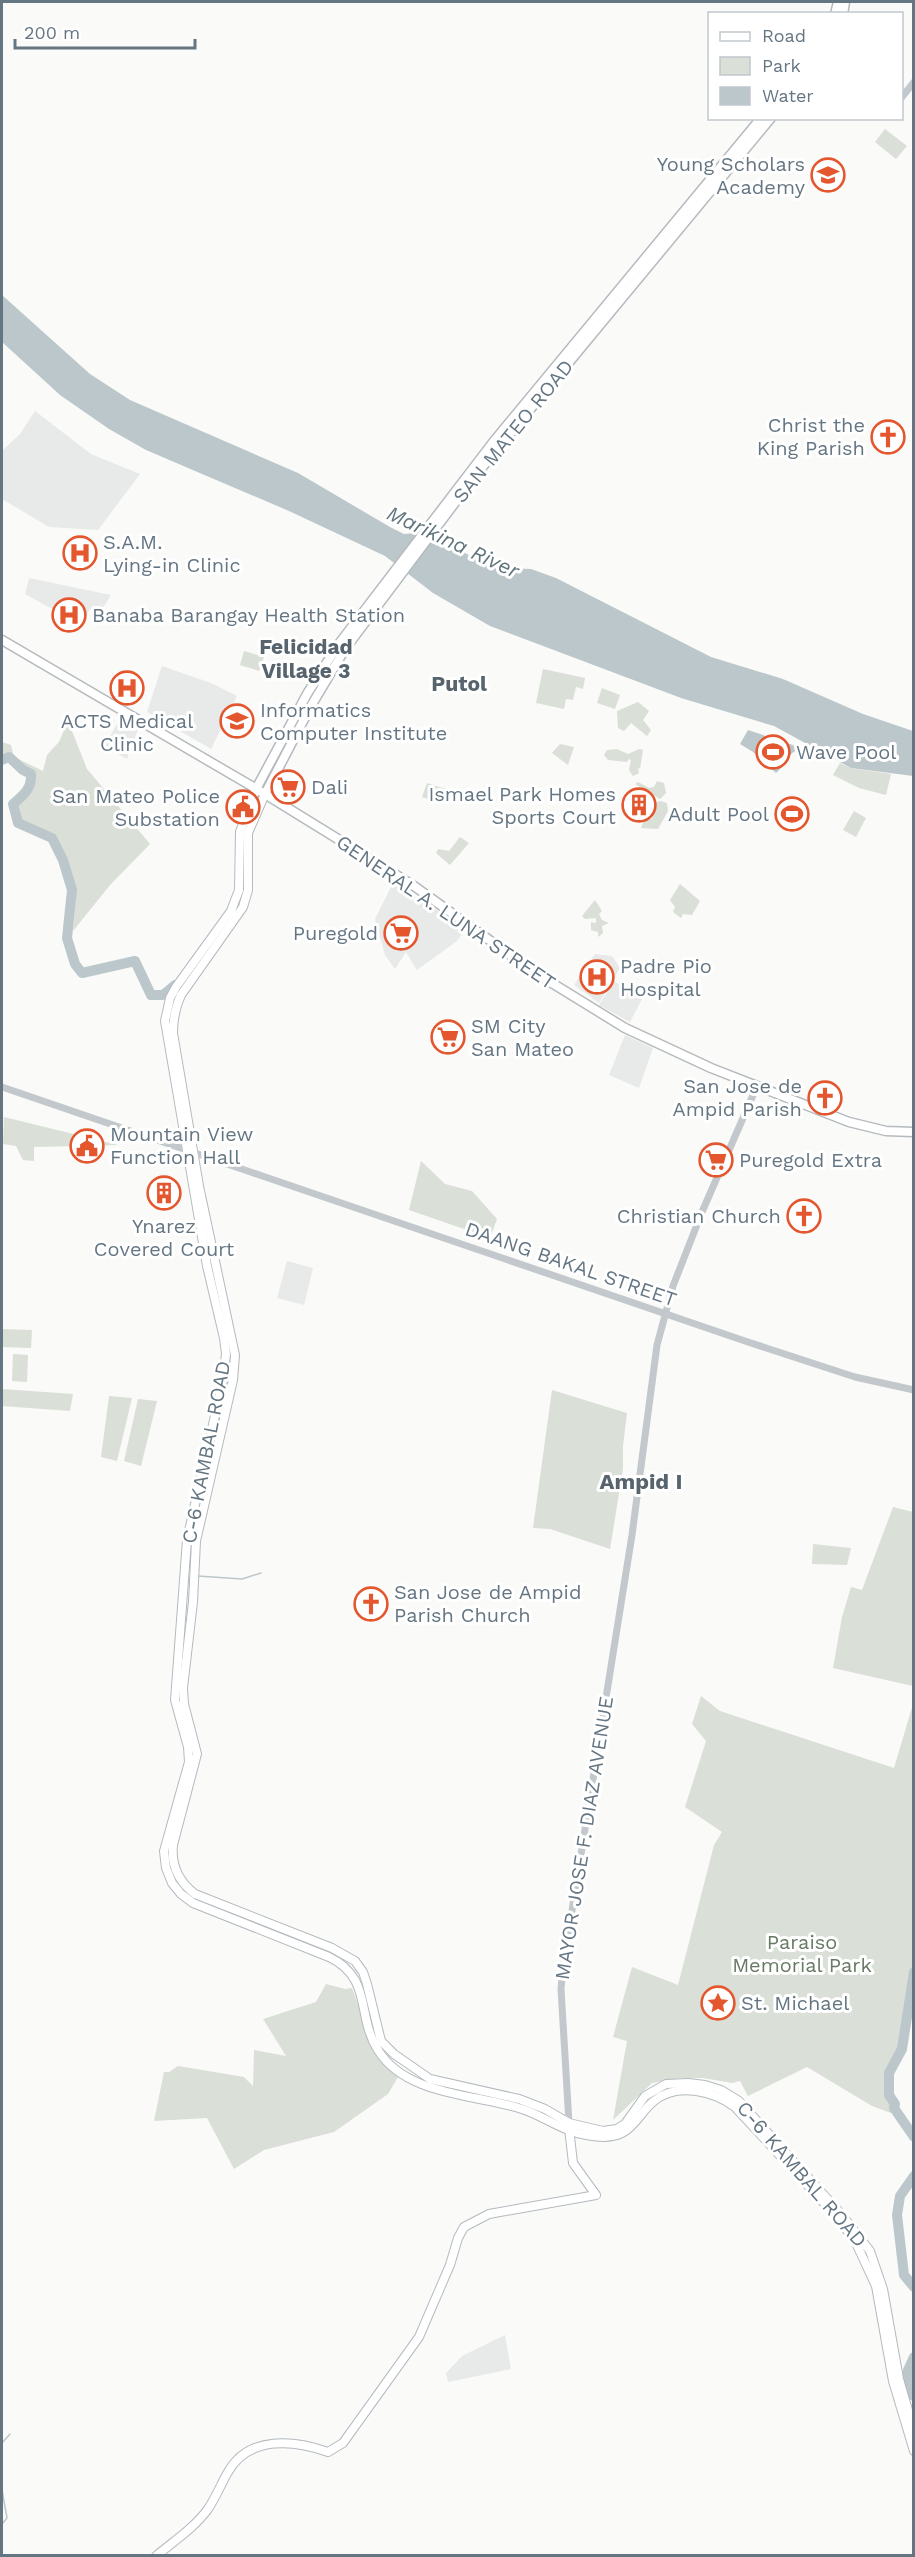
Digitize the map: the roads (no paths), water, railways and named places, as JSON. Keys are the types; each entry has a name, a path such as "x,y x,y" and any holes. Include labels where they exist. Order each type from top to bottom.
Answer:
{"main road":[{"name":"SAN MATEO ROAD","path":"256,789 307,694 341,647 464,485 759,120"},
{"name":"SAN MATEO ROAD","path":"497,444 769,120"},
{"name":"GENERAL A. LUNA STREET","path":"2,640 265,794 414,886 534,972 599,1013 643,1037 757,1086 849,1122 886,1131 914,1132"},
{"name":"SAN MATEO ROAD","path":"265,794 341,647"},
{"name":"C-6 KAMBAL ROAD","path":"191,1150 165,1034 166,1009 176,987 231,911 237,898 240,832 256,789"},
{"name":"C-6 KAMBAL ROAD","path":"265,794 248,833 248,890 243,907 175,1008 173,1033 207,1266 224,1338 226,1365 187,1540 175,1700 188,1747 189,1762 164,1843 164,1860 172,1883 188,1900 268,1928 349,1969 360,1988 371,2034 378,2050 410,2078 429,2088 517,2107 603,2137 619,2134 633,2124 653,2101 664,2095 678,2091 711,2094 725,2100 739,2111 842,2224 862,2253 876,2286 894,2381 914,2451"},
{"name":"C-6 KAMBAL ROAD","path":"568,2126 603,2131 617,2129 628,2121 651,2091 676,2083 713,2087 744,2105 842,2214 870,2251 883,2289 899,2379 914,2431"},
{"name":"MAYOR JOSE F. DIAZ AVENUE","path":"156,2556 208,2509 229,2470 241,2457 255,2448 286,2442 308,2445 328,2452 343,2443 419,2337 464,2228 489,2214 596,2195 573,2163 568,2126"}],"street":[{"path":"903,97 914,82"},
{"name":"MAYOR JOSE F. DIAZ AVENUE","path":"568,2126 561,1989 564,1958 632,1535 657,1345 664,1313 702,1212 757,1086"},
{"name":"DAANG BAKAL STREET","path":"2,1087 855,1377 914,1390"}],"water":[{"path":"2,295 90,374 130,400 298,473 404,534 415,533 441,540 478,560 505,568 531,569 556,578 711,657 783,679 863,714 913,731 913,776 851,768 774,726 681,698 490,626 433,593 385,556 289,511 146,450 109,429 60,395 2,342"},
{"name":"Wave Pool","path":"748,730 796,746 797,750 776,773 753,752 740,744"},
{"name":"Adult Pool","path":"782,803 804,813 795,824 775,810"}],"waterway":[{"path":"2,760 9,757 31,774 26,791 13,804 18,823 52,838 63,860 72,890 67,938 75,964 82,973 135,961 151,995 163,995 175,985"},
{"path":"198,1576 242,1579 261,1573"},
{"path":"914,1972 902,2049 889,2073 889,2095 895,2104 894,2108 914,2137"},
{"path":"914,2176 900,2196 897,2215 904,2275 914,2287"},
{"path":"914,2357 908,2370 908,2393 914,2396"},
{"path":"2,2443 10,2434"},
{"path":"2,2490 7,2518 2,2524"}],"place":[{"name":"Young Scholars Academy","path":"828,175"},
{"name":"Christ the King Parish","path":"888,437"},
{"name":"S.A.M. Lying-in Clinic","path":"80,553"},
{"name":"Banaba Barangay Health Station","path":"69,615"},
{"name":"ACTS Medical Clinic","path":"127,688"},
{"name":"Informatics Computer Institute","path":"237,721"},
{"name":"Wave Pool","path":"773,752"},
{"name":"Dali","path":"288,787"},
{"name":"Ismael Park Homes Sports Court","path":"639,805"},
{"name":"San Mateo Police Substation","path":"243,807"},
{"name":"Adult Pool","path":"792,814"},
{"name":"Puregold","path":"401,933"},
{"name":"Padre Pio Hospital","path":"597,977"},
{"name":"SM City San Mateo","path":"448,1037"},
{"name":"San Jose de Ampid Parish","path":"825,1098"},
{"name":"Mountain View Function Hall","path":"87,1146"},
{"name":"Puregold Extra","path":"716,1160"},
{"name":"Ynarez Covered Court","path":"164,1193"},
{"name":"Christian Church","path":"804,1216"},
{"name":"San Jose de Ampid Parish Church","path":"371,1604"},
{"name":"St. Michael","path":"718,2003"}],"district":[{"name":"Felicidad Village 3","path":"306,659"},
{"name":"Putol","path":"459,684"},
{"name":"Ampid I","path":"641,1481"}],"water label":[{"name":"Marikina River","path":"453,542"}],"park label":[{"name":"Paraiso Memorial Park","path":"802,1954"}]}
